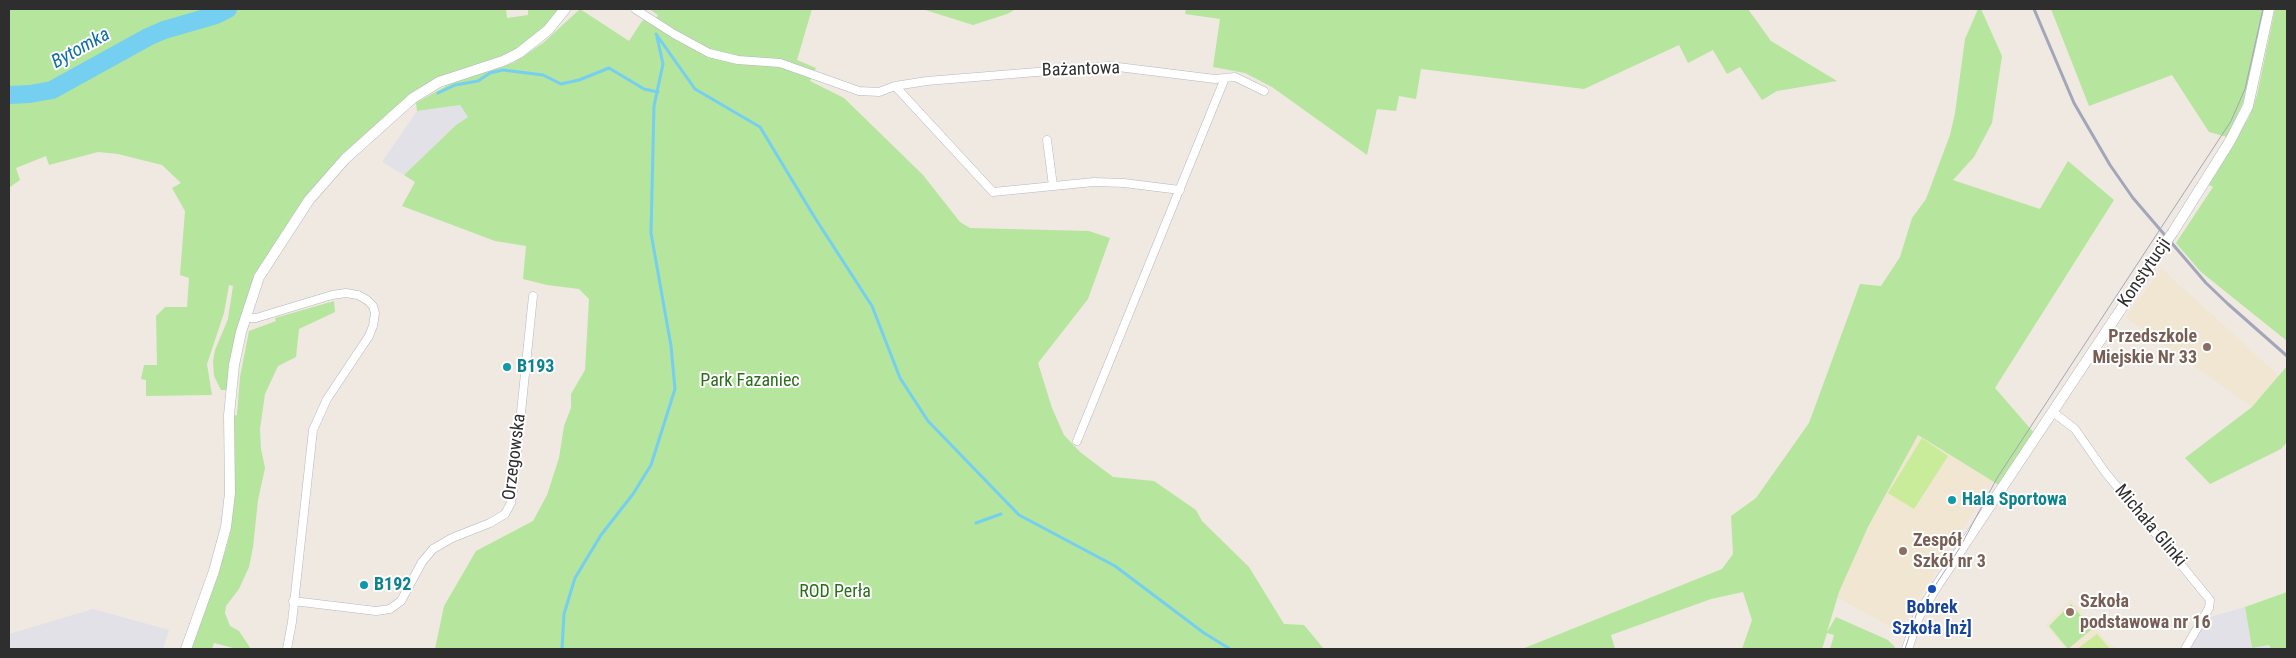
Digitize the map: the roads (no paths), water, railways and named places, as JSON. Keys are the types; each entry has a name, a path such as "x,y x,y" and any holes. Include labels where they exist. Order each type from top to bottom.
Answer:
{"street":[{"path":"186,649 216,566 226,526 230,493 231,392 238,343 259,277 309,200 345,159 412,98 439,82 503,61 519,53 548,30 565,9"},
{"name":"Bażantowa","path":"636,9 674,34 721,57 780,63 858,91 879,92 895,86 942,80 1110,66 1215,79 1235,76 1264,92"},
{"name":"Konstytucji","path":"1908,649 1918,616 1934,590 2173,232 2230,141 2248,106 2269,9"},
{"path":"1077,441 1225,78"},
{"path":"895,86 993,192 1094,182 1124,183 1180,190"},
{"path":"1047,140 1053,186"},
{"path":"245,318 256,318 273,314 332,295 346,294 358,295 367,300 373,306 375,313 369,336 328,399 314,430 292,622 287,649"},
{"name":"Orzegowska","path":"293,601 376,611 390,609 404,596 422,562 433,549 452,538 490,523 505,514 511,503 513,490 533,296"},
{"name":"Michała Glinki","path":"2053,412 2075,429 2105,472 2148,527 2210,600 2209,608 2185,649"}],"waterway":[{"name":"Bytomka","path":"9,95 52,90 148,37 164,30 216,15 228,9"},
{"path":"656,34 695,89 760,127 815,218 872,306 900,378 928,421 1019,515 1115,566 1204,633 1230,649"},
{"path":"562,649 564,614 575,578 601,535 633,494 651,465 675,389 671,346 651,233 654,106 663,64 657,37"},
{"path":"438,93 455,85 478,81 490,73 503,70 543,75 561,84 579,80 609,68 644,89 658,92"},
{"path":"976,523 1001,514"}],"tram line":[{"path":"1905,649 1916,615 1959,549 1997,478 2231,121 2245,89 2263,9"}],"railway":[{"path":"2034,9 2074,103 2110,165 2133,198 2206,283 2287,356"}],"place":[{"name":"Przedszkole Miejskie Nr 33","path":"2207,347"},
{"name":"B193","path":"507,367"},
{"name":"Hala Sportowa","path":"1952,500"},
{"name":"Zespół Szkół nr 3","path":"1903,551"},
{"name":"B192","path":"364,585"},
{"name":"Bobrek Szkoła [nż]","path":"1932,589"},
{"name":"Szkoła podstawowa nr 16","path":"2070,612"}],"park label":[{"name":"Park Fazaniec","path":"750,381"},
{"name":"ROD Perła","path":"835,592"}]}
